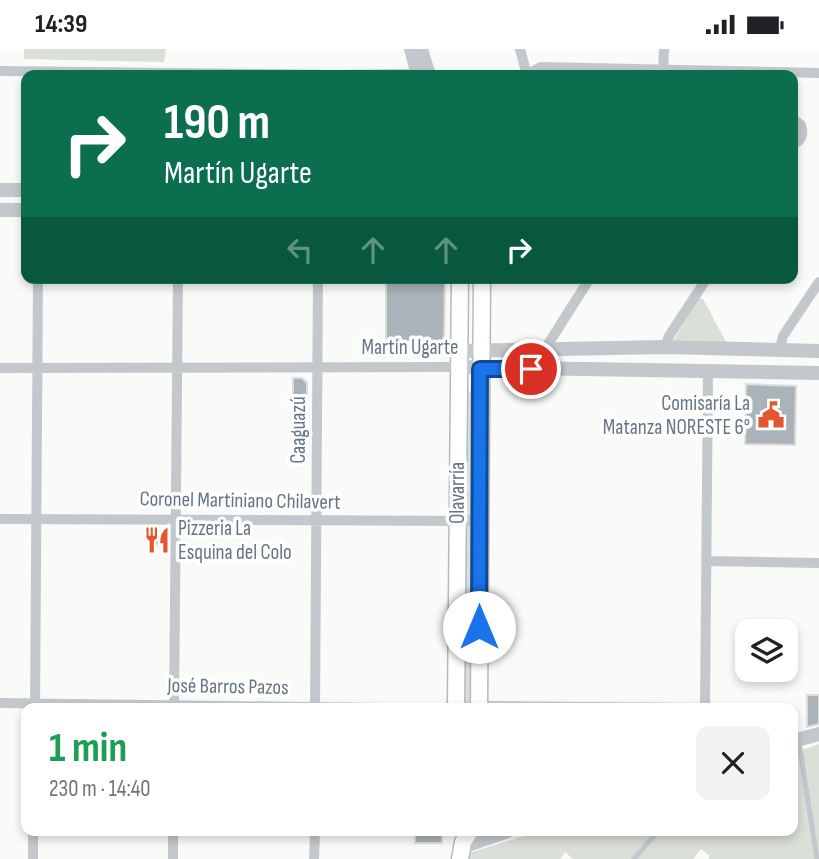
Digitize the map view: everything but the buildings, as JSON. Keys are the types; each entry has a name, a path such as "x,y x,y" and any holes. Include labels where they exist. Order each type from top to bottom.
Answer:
{"main road":[{"name":"Olavarría","path":"456,703 460,284"},
{"name":"Olavarría","path":"479,703 482,284"}],"street":[{"path":"411,49 420,70"},
{"path":"421,49 422,70"},
{"path":"520,49 526,70"},
{"path":"663,70 664,49"},
{"path":"536,70 541,67 632,70"},
{"path":"0,71 21,72"},
{"path":"798,73 819,73"},
{"path":"798,123 803,133 798,141"},
{"path":"0,190 21,190"},
{"path":"0,210 21,210"},
{"path":"780,349 783,336 819,282"},
{"path":"35,703 38,284"},
{"path":"174,703 177,284"},
{"name":"Caaguazú","path":"315,703 318,284"},
{"path":"545,349 586,284"},
{"path":"665,347 669,336 703,284"},
{"name":"Martín Ugarte","path":"0,368 317,367 458,359 481,350 665,347 819,351"},
{"name":"Martín Ugarte","path":"458,359 480,369 819,373"},
{"path":"705,703 708,371"},
{"name":"Coronel Martiniano Chilavert","path":"0,519 480,521"},
{"path":"707,561 819,562"},
{"name":"José Barros Pazos","path":"0,703 21,705"},
{"path":"798,739 819,734"},
{"path":"33,836 33,859"},
{"path":"173,836 173,859"},
{"path":"314,836 314,859"},
{"path":"463,842 488,836"}],"lane":[{"path":"798,751 817,859"},
{"path":"634,859 654,836"}],"shaded area":[{"path":"24,49 166,49 164,62 24,59"},
{"path":"698,298 703,299 726,342 674,340"},
{"path":"475,391 472,703 464,703 465,392"},
{"path":"819,744 819,859 708,859 710,856 701,849 693,859 573,859 565,852 560,859 464,859 469,853 524,836 798,836 798,751"}],"place":[{"name":"Comisaría La Matanza NORESTE 6°","path":"771,415"},
{"name":"Pizzeria La Esquina del Colo","path":"157,540"}],"route":[{"path":"479,627 480,369 531,369"}]}
